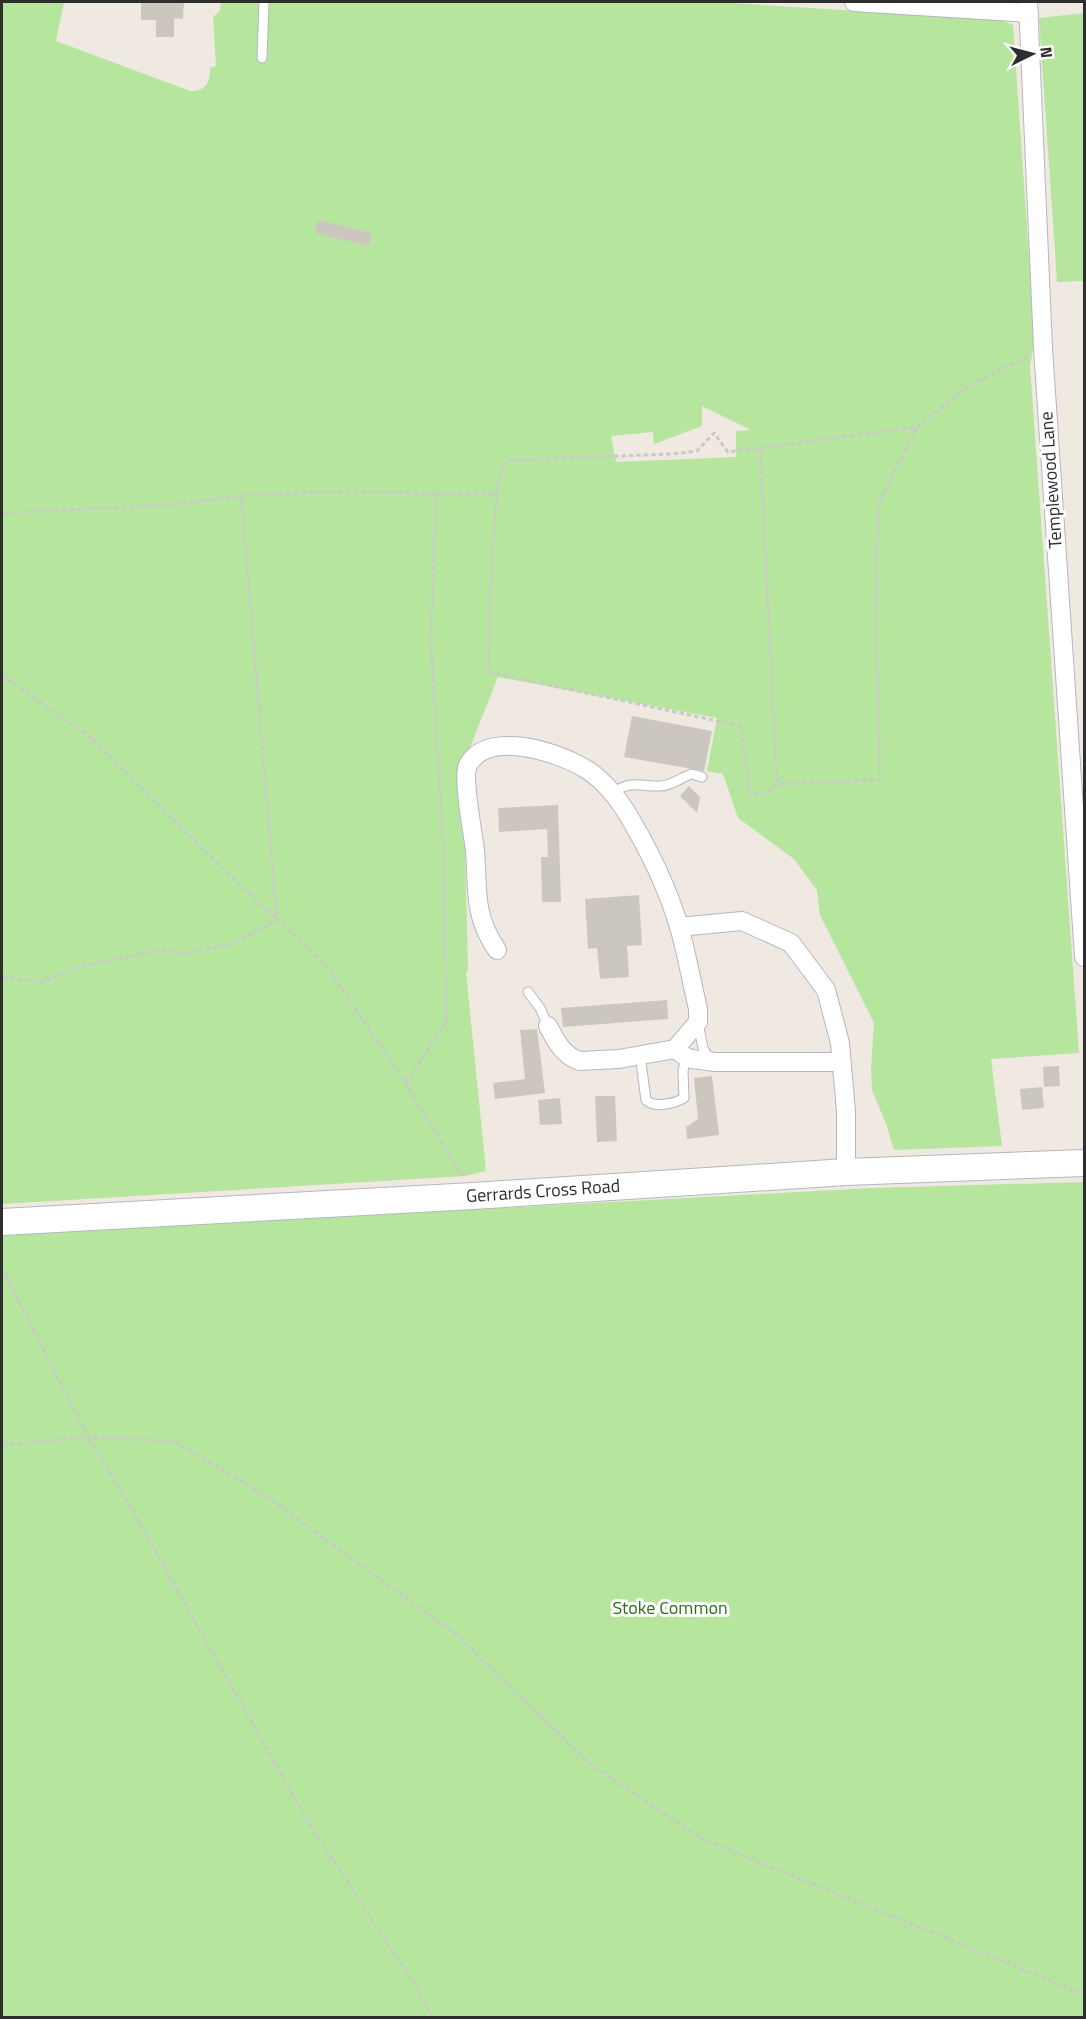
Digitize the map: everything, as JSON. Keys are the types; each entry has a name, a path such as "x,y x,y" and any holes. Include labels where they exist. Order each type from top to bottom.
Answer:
{"main road":[{"name":"Gerrards Cross Road","path":"2,1222 473,1196 846,1172 1084,1163"}],"street":[{"path":"854,2 1029,7"},
{"name":"Templewood Lane","path":"1029,7 1042,348 1084,957"},
{"path":"496,950 486,933 477,902 475,851 466,782 467,766 478,753 494,746 536,749 560,756 586,768 613,793 625,809 656,866 679,927 698,1009 698,1022 681,1053"},
{"path":"679,927 742,921 791,943 826,990 840,1043 846,1111 846,1172"},
{"path":"548,1026 561,1048 580,1061 681,1053 711,1062 841,1062"}],"lane":[{"path":"262,58 264,2"},
{"path":"613,793 621,787 635,783 660,786 674,783 692,774 702,777"},
{"path":"528,992 540,1008 548,1026"},
{"path":"698,1022 703,1048 711,1062"},
{"path":"640,1055 646,1100 653,1104 678,1102 684,1098 681,1053"}],"path":[{"path":"917,427 728,452 714,433 697,451 511,460 502,465 497,493 491,571 488,672 741,726 750,794 764,795 777,784 880,780 876,617 878,505 917,427 970,385 1042,348"},
{"path":"760,448 777,784"},
{"path":"2,513 168,505 242,495 351,491 436,495 497,493"},
{"path":"242,495 277,920"},
{"path":"406,1084 446,1022 444,861 431,642 436,495"},
{"path":"2,675 93,739 209,855 328,968 406,1084 473,1196"},
{"path":"2,977 41,982 84,965 166,950 178,954 232,944 277,920"},
{"path":"2,1268 88,1437 122,1492 308,1822 413,1982 433,2018"},
{"path":"2,1445 88,1437 174,1441 263,1494 457,1635 589,1764 702,1839 1084,1994"}],"green space":[{"path":"2,2 64,2 56,41 190,91 203,88 208,82 210,68 216,66 213,17 220,11 221,2 715,2 1002,20 1013,25 1034,330 1030,366 1079,1053 991,1059 1002,1146 894,1150 872,1090 874,1023 820,915 817,890 794,859 738,818 723,774 707,771 717,718 498,677 463,765 468,970 466,972 486,1171 465,1176 2,1204","holes":["702,406 751,430 736,431 736,457 616,462 611,436 653,432 654,444 702,426"]},
{"path":"1084,13 1084,281 1057,282 1039,18"},
{"name":"Stoke Common","path":"1084,1182 1084,2017 2,2018 2,1235 871,1188"}],"building":[{"path":"141,2 184,2 183,19 174,18 174,37 156,37 156,20 141,20"},
{"path":"318,220 372,233 369,246 315,233"},
{"path":"632,716 712,731 704,771 624,757"},
{"path":"689,786 700,797 697,813 680,796"},
{"path":"558,805 561,902 542,902 541,857 548,857 547,829 499,832 498,808"},
{"path":"639,895 642,945 627,946 629,977 600,979 597,948 588,949 585,899"},
{"path":"667,1000 668,1019 563,1027 561,1008"},
{"path":"537,1029 545,1093 495,1099 493,1083 525,1079 520,1030"},
{"path":"1059,1066 1060,1086 1044,1087 1043,1067"},
{"path":"712,1076 719,1135 687,1139 686,1127 698,1119 694,1078"},
{"path":"1042,1087 1044,1108 1022,1110 1020,1089"},
{"path":"595,1096 615,1096 617,1141 597,1142"},
{"path":"560,1098 562,1124 540,1125 538,1100"}]}
